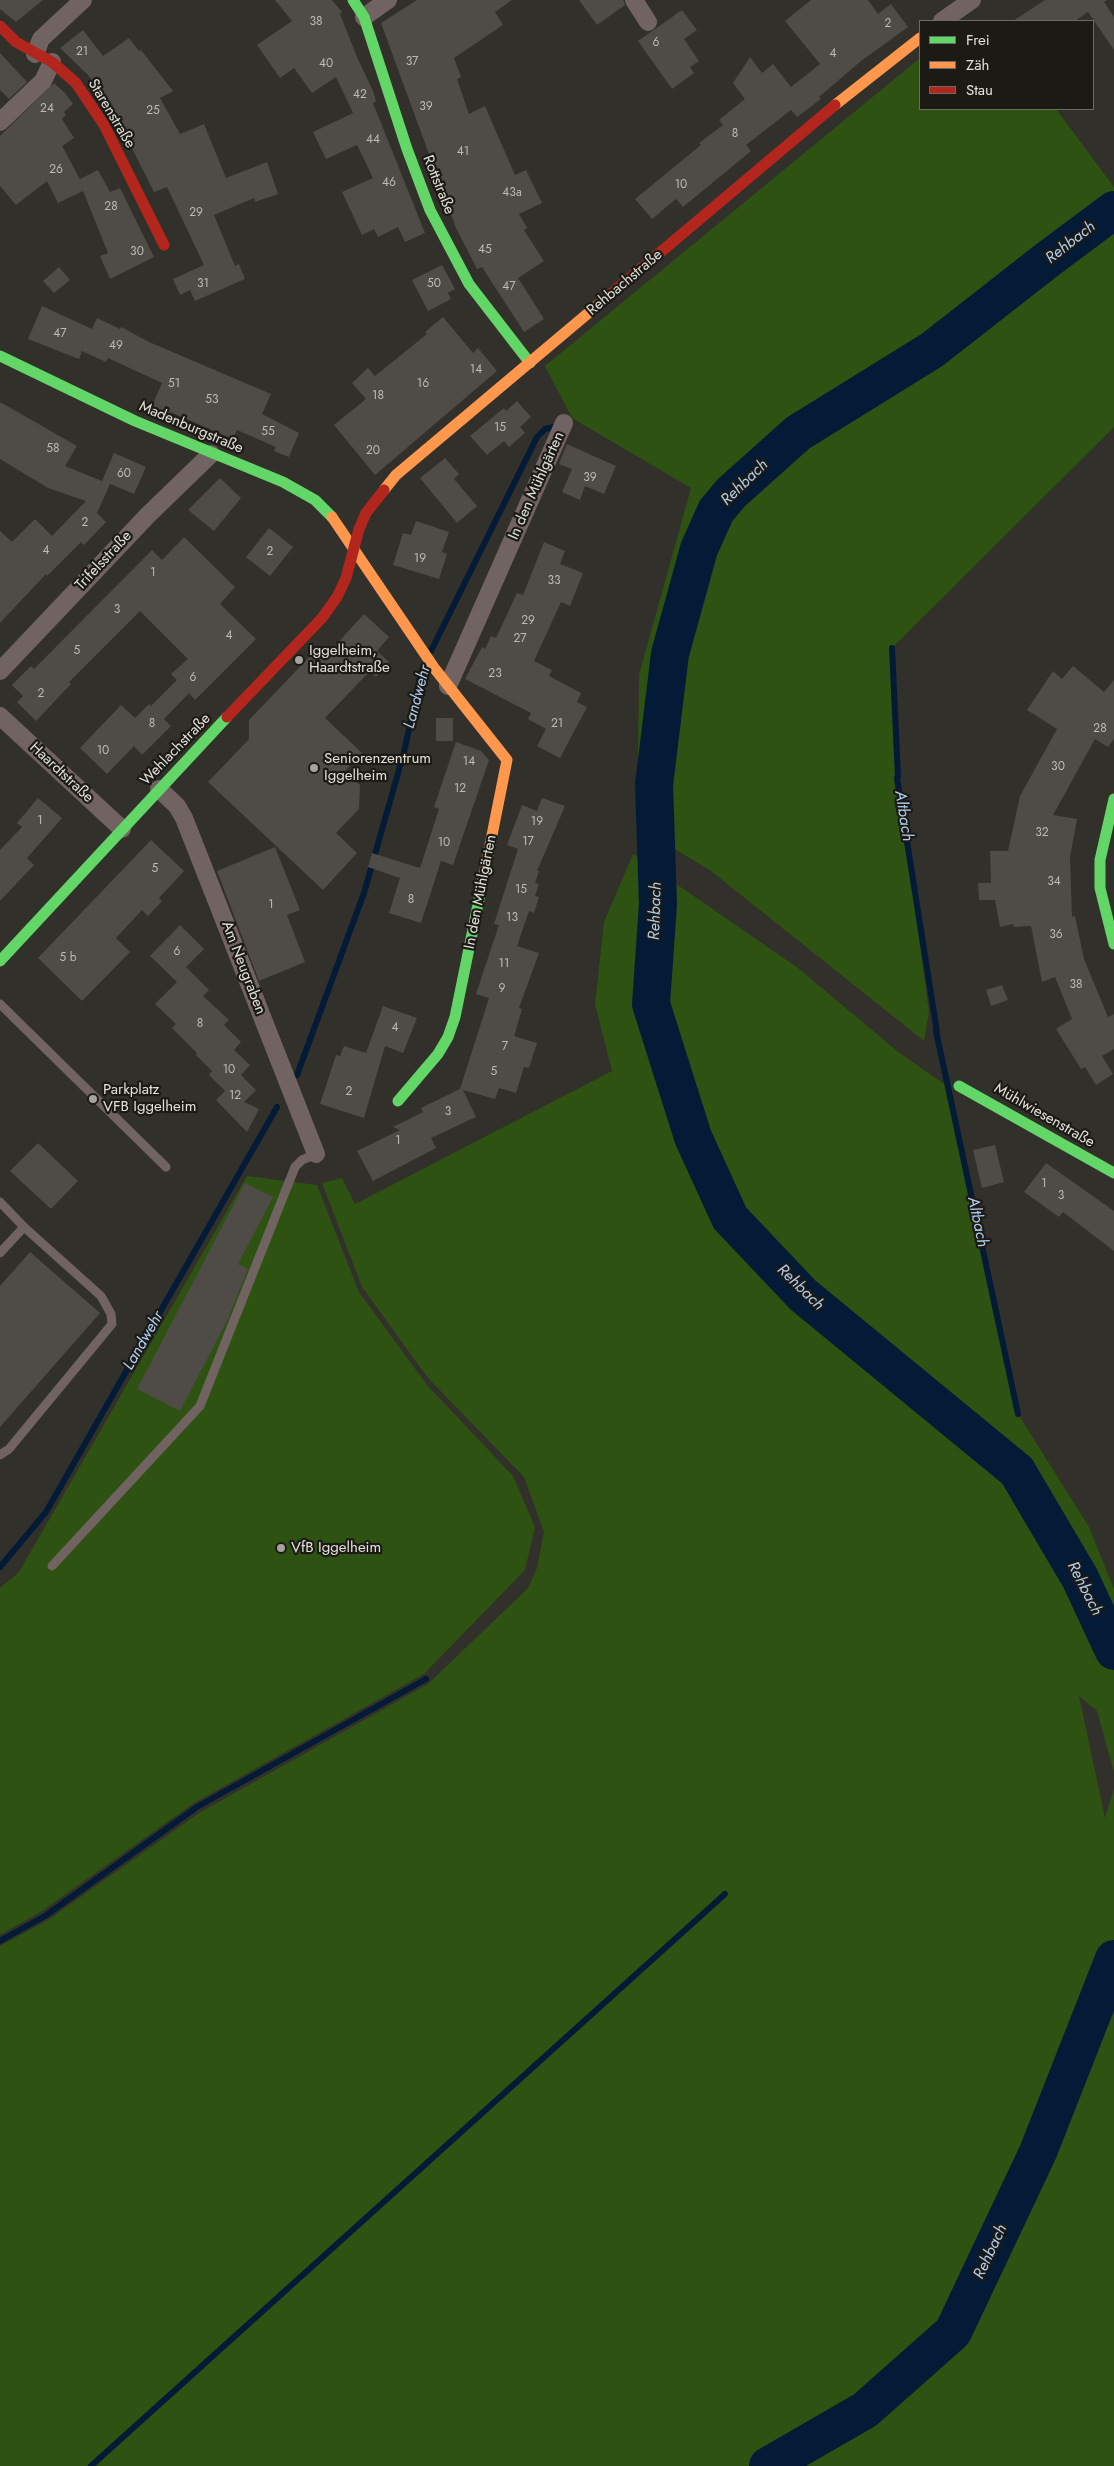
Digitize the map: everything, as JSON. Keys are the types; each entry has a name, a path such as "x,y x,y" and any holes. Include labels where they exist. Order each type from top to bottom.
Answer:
{"street":[{"path":"35,54 41,39 83,0"},
{"name":"Rottstraße","path":"353,0 364,17 404,140 430,210 469,284 530,363"},
{"path":"364,17 388,0"},
{"path":"634,0 648,22"},
{"path":"943,20 972,0"},
{"name":"Starenstraße","path":"0,26 16,42 52,62 76,83 94,108 164,245"},
{"name":"Rehbachstraße","path":"354,548 366,513 396,475 869,77 919,39"},
{"path":"0,122 43,81 52,62"},
{"name":"Madenburgstraße","path":"0,356 135,421 303,492 329,514 354,548"},
{"name":"In den Mühlgärten","path":"448,686 564,422"},
{"name":"Trifelsstraße","path":"0,671 148,515 211,454"},
{"name":"In den Mühlgärten","path":"354,548 435,670 507,760 455,1017 448,1037 438,1054 398,1100"},
{"name":"Wehlachstraße","path":"0,961 159,789 322,618 338,597 346,578 354,548"},
{"name":"Haardtstraße","path":"0,716 122,829"},
{"name":"Am Neugraben","path":"159,789 177,806 184,818 316,1154"},
{"path":"1114,799 1102,852 1100,888 1114,944"},
{"name":"Mühlwiesenstraße","path":"959,1086 1114,1173"}],"lane":[{"path":"0,1004 166,1167"},
{"path":"52,1566 200,1406 295,1167 302,1160 316,1154"},
{"path":"0,1202 24,1227 101,1296 111,1314 112,1324 9,1449 0,1455"},
{"path":"0,1253 24,1227"}],"green space":[{"path":"919,59 919,110 1057,110 1114,187 1114,427 892,648 897,778 929,1012 924,1041 711,871 637,826 639,675 691,488 572,418 545,366"},
{"path":"633,854 798,968 897,1051 947,1086 1018,1414 1089,1527 1114,1589 1114,1772 1097,1711 1079,1696 1105,1818 1114,1789 1114,2466 0,2466 0,1946 48,1920 199,1813 428,1684 528,1588 537,1568 544,1532 524,1477 428,1378 362,1287 322,1183 342,1178 355,1204 612,1071 595,1004 604,922"},
{"name":"VfB Iggelheim","path":"247,1176 317,1185 359,1292 427,1385 513,1476 535,1527 525,1570 424,1674 194,1803 42,1911 0,1935 0,1588 19,1572"}],"building":[{"path":"0,0 43,0 16,22 0,9"},
{"path":"275,0 332,0 342,12 340,14 373,91 376,101 373,103 425,233 405,242 398,227 378,237 374,229 362,235 342,192 373,178 357,145 326,159 313,132 353,113 336,77 312,93 294,68 280,78 257,45 292,21"},
{"path":"417,0 512,0 495,12 503,25 454,58 461,77 457,79 469,114 485,106 515,175 526,170 542,203 519,214 527,228 524,230 544,261 518,278 544,319 524,332 482,267 477,269 456,228 381,23"},
{"path":"579,0 623,0 625,5 597,25"},
{"path":"811,0 868,0 878,14 891,4 908,27 861,61 819,97 821,99 797,117 791,110 746,145 751,151 683,207 676,199 652,219 635,199 701,145 699,143 723,125 719,120 745,99 733,83 750,57 762,73 773,64 791,87 820,64 785,21"},
{"path":"1045,0 1107,0 1104,2 1114,17 1114,50 1088,12 1076,20 1015,20"},
{"path":"682,10 697,30 684,39 699,61 690,67 694,73 672,89 638,41"},
{"path":"83,30 103,56 129,38 139,51 141,50 173,91 160,98 180,134 204,124 226,178 267,162 278,194 255,202 254,198 214,215 235,266 239,264 245,279 195,301 190,290 180,295 173,279 204,265 167,187 154,192 116,117 88,75 60,48"},
{"path":"0,53 27,82 9,99 0,90"},
{"path":"54,83 73,104 64,112 66,115 62,119 74,138 62,146 80,179 98,170 110,192 120,188 154,257 110,279 100,256 108,253 83,191 58,203 47,181 16,205 0,186 0,136"},
{"path":"442,265 455,289 448,293 451,299 428,311 412,280"},
{"path":"59,267 70,280 54,293 43,281"},
{"path":"42,306 92,329 97,318 120,329 121,327 149,342 271,394 262,414 299,433 289,457 274,451 276,447 237,430 233,439 170,412 168,415 151,408 162,383 108,358 106,362 82,351 79,359 28,339"},
{"path":"443,317 473,353 478,348 497,371 375,475 334,425 366,399 352,383 368,368 375,376 427,334 425,332"},
{"path":"517,401 531,417 520,427 525,433 509,447 504,441 487,455 470,436 504,408 506,411"},
{"path":"0,402 77,446 65,466 102,481 114,453 146,467 134,494 110,484 97,513 106,522 84,545 81,542 47,576 46,574 0,623 0,531 12,542 35,519 52,536 86,501 48,488 0,459"},
{"path":"567,444 616,466 604,494 585,486 580,500 562,492 572,469 559,464"},
{"path":"445,458 459,474 454,479 477,506 457,523 420,478"},
{"path":"220,478 241,498 214,531 188,510"},
{"path":"416,521 449,532 442,552 447,554 439,579 393,565 403,533 411,535"},
{"path":"269,528 293,547 270,576 246,557"},
{"path":"184,537 235,587 220,604 256,639 195,700 189,693 164,719 171,726 142,755 134,746 107,774 80,748 121,705 135,718 149,704 151,706 177,680 171,674 188,659 140,611 69,682 71,684 36,721 17,702 23,696 12,685 31,666 34,669 152,550 162,560"},
{"path":"544,542 565,551 560,564 583,573 570,606 561,602 534,661 552,670 549,676 581,693 577,702 587,707 560,758 537,746 546,729 528,719 531,713 465,679 482,647 485,649 491,636 496,638 517,593 523,595"},
{"name":"Seniorenzentrum Iggelheim","path":"364,614 389,637 377,651 389,662 376,677 370,671 325,718 362,753 345,771 360,785 359,809 336,833 357,853 323,890 208,782 249,739 249,720 315,651 323,659"},
{"path":"1073,666 1104,692 1114,680 1114,739 1108,747 1095,739 1053,815 1077,819 1070,857 1072,917 1075,916 1084,959 1108,1017 1114,1014 1114,1049 1102,1056 1113,1074 1096,1085 1085,1067 1081,1069 1056,1029 1072,1019 1055,977 1042,982 1031,926 1014,927 1013,924 1000,927 995,900 979,900 978,883 991,883 990,851 1008,851 1020,796 1057,729 1027,710 1053,671 1062,679"},
{"path":"436,718 453,718 453,741 436,741"},
{"path":"456,742 481,751 489,760 453,865 441,861 421,923 389,913 400,878 368,867 372,853 420,868 439,809 434,807"},
{"path":"38,798 62,818 27,858 34,865 0,901 0,850 22,827 17,823"},
{"path":"542,798 565,806 537,871 539,871 535,883 539,884 535,896 539,897 534,913 529,911 517,946 539,953 519,1008 522,1009 514,1036 537,1043 529,1068 524,1067 516,1093 499,1088 495,1099 463,1090 476,1117 431,1138 436,1148 373,1181 357,1151 400,1130 393,1127 423,1112 421,1108 460,1089 489,998 476,994 499,925 494,924 518,849 507,845 522,805 537,811"},
{"path":"151,840 184,871 159,898 162,901 148,916 142,910 116,938 130,952 82,1001 38,958"},
{"path":"275,847 300,910 287,915 305,962 259,981 217,871"},
{"path":"180,925 204,949 186,967 209,990 203,996 229,1020 224,1025 241,1042 234,1050 250,1065 241,1075 256,1090 244,1102 259,1109 247,1132 216,1100 225,1091 209,1075 212,1071 172,1028 176,1024 155,1004 177,982 150,956"},
{"path":"1002,985 1008,1000 991,1006 986,990"},
{"path":"383,1006 417,1018 403,1053 385,1046 364,1118 320,1104 336,1055 340,1056 344,1046 366,1053"},
{"path":"38,1143 78,1181 51,1209 10,1171"},
{"path":"995,1145 1004,1182 982,1188 973,1150"},
{"path":"1046,1163 1114,1211 1114,1251 1063,1212 1059,1217 1024,1192"},
{"path":"245,1183 273,1197 238,1264 248,1269 227,1321 180,1411 137,1389"},
{"path":"30,1252 100,1313 0,1427 0,1286"}],"waterway":[{"name":"Rehbach","path":"1114,210 932,350 798,433 731,493 716,511 699,549 670,654 654,785 658,904 651,1004 693,1137 730,1218 803,1295 1017,1471 1080,1578 1114,1651"},
{"name":"Landwehr","path":"431,651 537,437 545,429 554,427"},
{"name":"Altbach","path":"892,648 898,777"},
{"name":"Landwehr","path":"297,1075 364,893 404,752 421,673 425,664"},
{"name":"Altbach","path":"897,778 937,1032"},
{"name":"Altbach","path":"936,1031 1018,1414"},
{"name":"Landwehr","path":"0,1567 46,1512 277,1107"},
{"path":"0,1941 45,1916 197,1807 426,1679"},
{"path":"91,2466 725,1894"},
{"name":"Rehbach","path":"768,2466 865,2410 953,2332 1038,2152 1114,1959"}],"traffic: fast":[{"path":"353,0 364,17 407,149 430,210 469,284 530,363"},
{"path":"0,356 135,421 283,482 315,500 332,517"},
{"path":"0,961 227,717"},
{"path":"1114,799 1100,860 1100,888 1114,944"},
{"path":"398,1101 438,1054 448,1037 455,1017 482,885"},
{"path":"959,1086 1114,1173"}],"traffic: slow":[{"path":"835,105 919,39"},
{"path":"384,490 396,475 599,304"},
{"path":"332,517 435,669 507,760 482,885"}],"traffic: jam":[{"path":"0,26 16,42 52,62 76,83 104,125 164,245"},
{"path":"599,304 835,105"},
{"path":"227,717 322,618 337,597 346,578 359,529 366,513 384,490"}],"place":[{"name":"Iggelheim, Haardtstraße","path":"299,660"},
{"name":"Seniorenzentrum Iggelheim","path":"314,768"},
{"name":"Parkplatz VFB Iggelheim","path":"93,1099"},
{"name":"VfB Iggelheim","path":"281,1548"}]}
